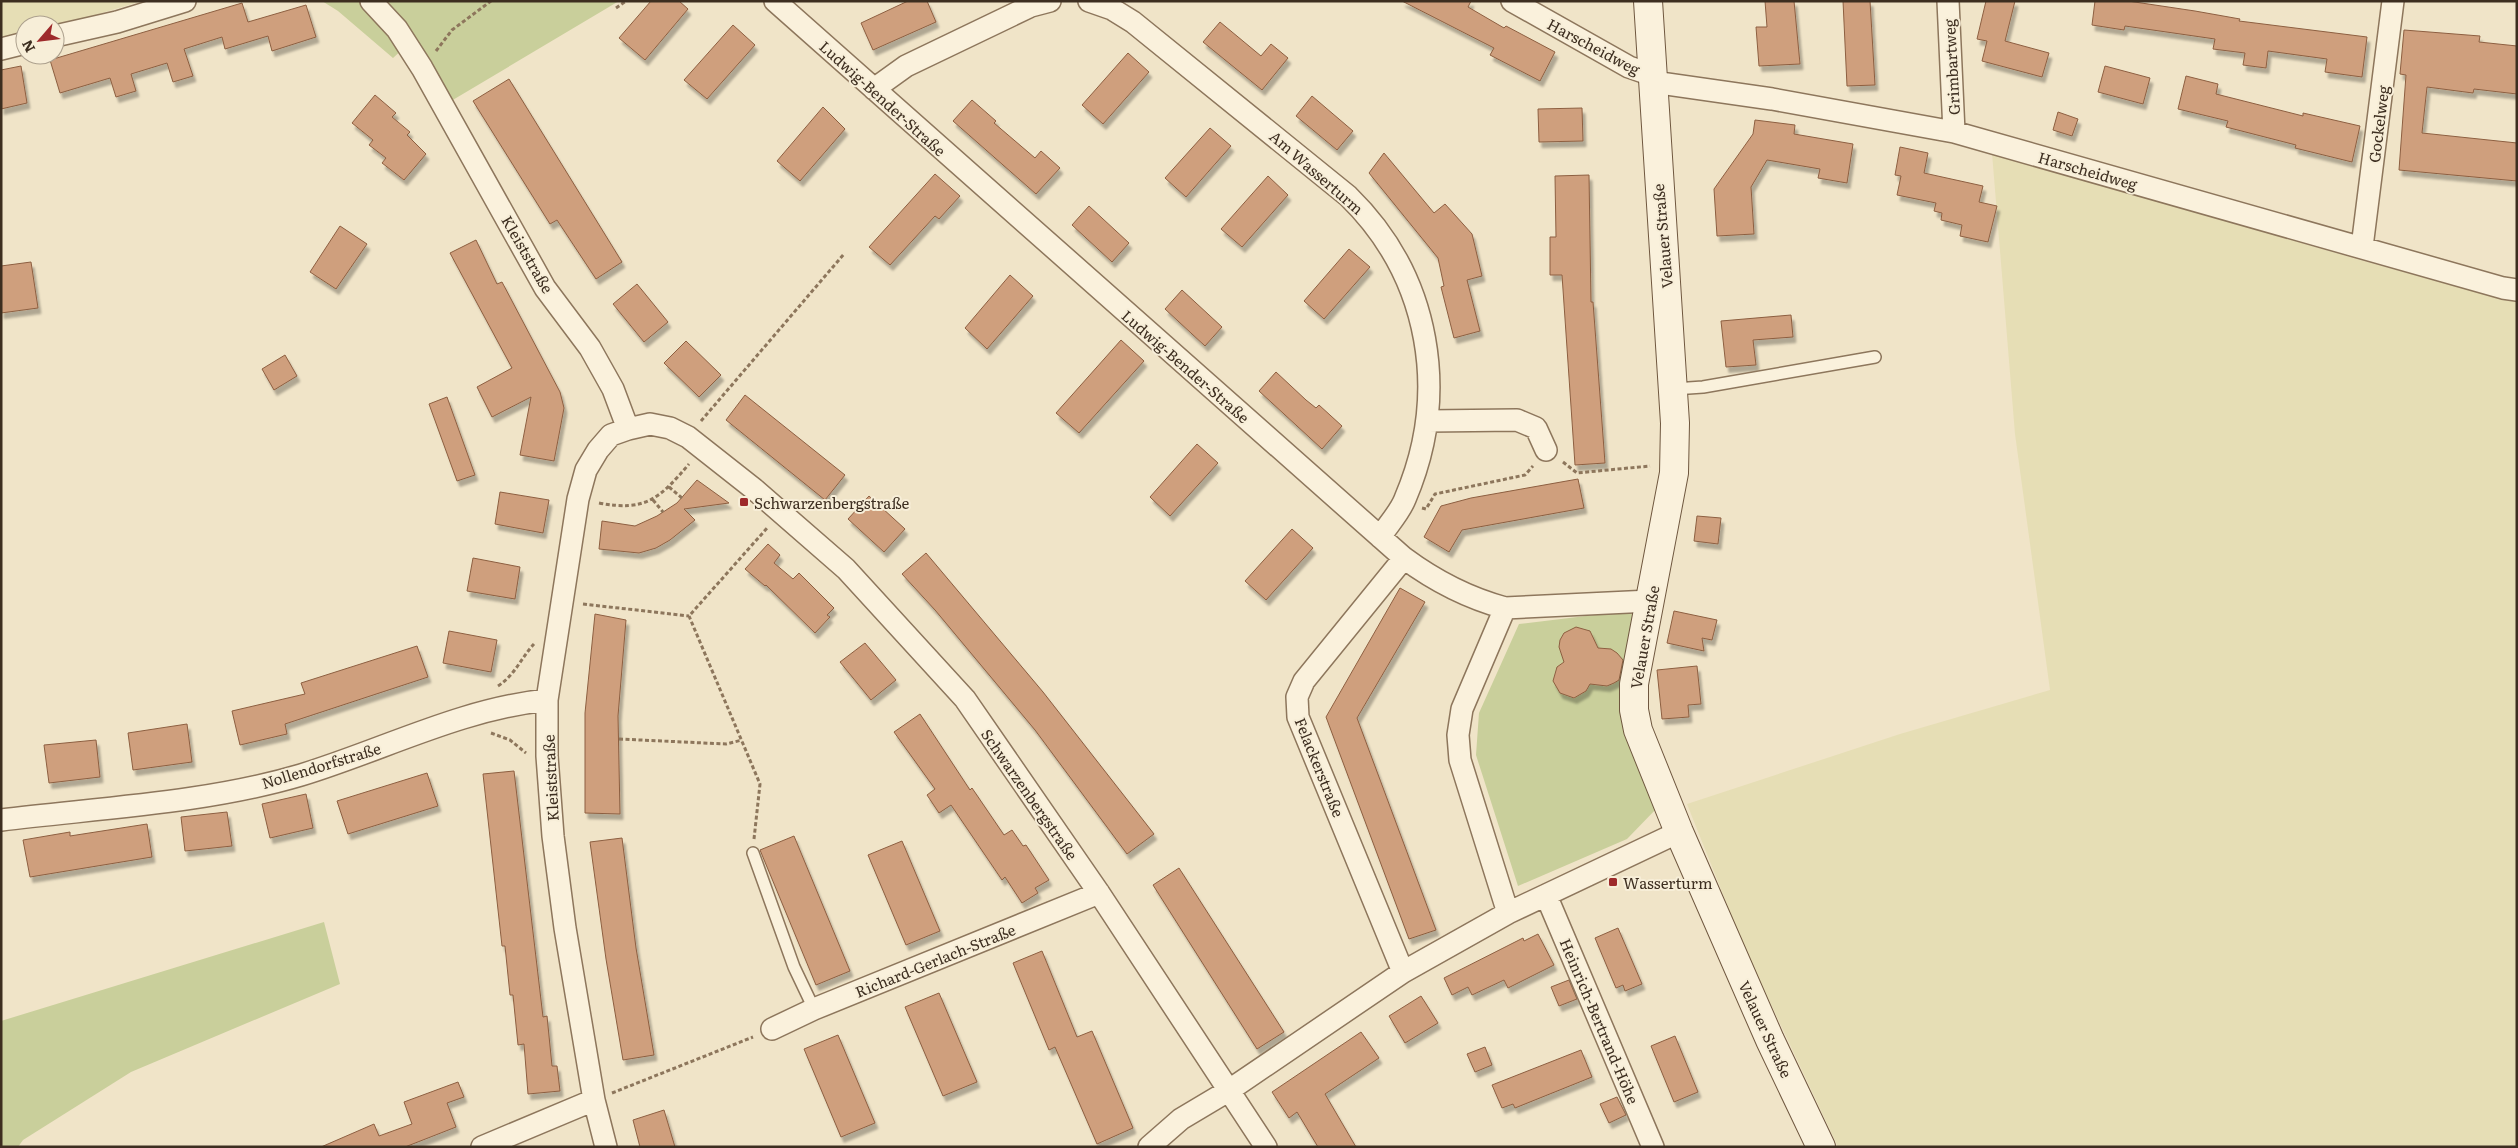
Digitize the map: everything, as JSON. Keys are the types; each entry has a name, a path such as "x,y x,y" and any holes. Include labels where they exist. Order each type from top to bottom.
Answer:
{"main road":[{"name":"Velauer Straße","path":"1648,1 1674,389 1674,473 1634,684 1634,710 1638,730 1679,832 1770,1040 1821,1147"}],"street":[{"path":"65,34 117,22 186,1"},
{"name":"Kleiststraße","path":"370,1 397,29 425,73 546,288 590,348 613,389 628,429"},
{"name":"Ludwig-Bender-Straße","path":"774,1 1380,537 1404,558 1432,578 1482,602 1505,608 1650,601"},
{"path":"874,89 906,66 1031,6 1050,1"},
{"name":"Am Wasserturm","path":"1089,1 1112,9 1133,22 1310,164 1363,211 1402,270 1417,306 1427,348 1430,382 1428,421 1415,471 1404,501 1380,537"},
{"name":"Harscheidweg","path":"1512,1 1629,67 1653,83 1772,99 1954,132 2503,288 2517,290"},
{"name":"Grimbartweg","path":"1948,1 1954,132"},
{"name":"Gockelweg","path":"2362,247 2393,1"},
{"path":"1,49 15,46"},
{"path":"1428,421 1517,420 1536,428 1546,450"},
{"name":"Kleiststraße","path":"606,1147 594,1100 553,836 547,756 547,700 555,641 578,499 586,470 598,450 611,436 628,429 650,424 670,428 701,447"},
{"name":"Schwarzenbergstraße","path":"701,447 781,511 846,569 965,699 1099,893 1266,1147"},
{"name":"Felackerstraße","path":"1403,972 1298,717 1297,697 1304,680 1404,558"},
{"path":"1505,608 1462,709 1458,735 1460,760 1508,913"},
{"name":"Nollendorfstraße","path":"1,820 225,793 300,775 461,719 522,703 547,700"},
{"path":"1149,1147 1181,1119 1228,1091 1403,972 1508,913 1679,832"},
{"name":"Richard-Gerlach-Straße","path":"772,1029 1099,893"},
{"name":"Heinrich-Bertrand-Höhe","path":"1546,895 1653,1147"},
{"path":"482,1147 594,1100"}],"lane":[{"path":"1674,389 1703,387 1874,357"},
{"path":"753,852 794,966 814,1010"}],"path":[{"path":"425,73 452,30 491,1"},
{"path":"616,8 626,1"},
{"path":"700,423 844,254"},
{"path":"603,504 640,505 653,500 669,487 701,447"},
{"path":"1404,501 1426,509 1435,494 1525,475 1546,450 1577,473 1653,466"},
{"path":"669,487 682,498"},
{"path":"653,500 662,512"},
{"path":"689,616 768,526"},
{"path":"579,604 689,616"},
{"path":"689,616 760,784 753,852"},
{"path":"493,689 508,680 540,639 555,641"},
{"path":"461,719 465,730 484,730 510,740 530,755 547,756"},
{"path":"619,739 726,744 742,740"},
{"path":"615,1092 772,1029"}],"shaded area":[{"path":"1,1 142,1 65,24 65,15 15,15 15,38 1,41"},
{"path":"1992,153 2360,260 2494,297 2517,299 2517,1147 1838,1147 1744,947 1687,804 1900,734 2050,690 2015,434"}],"green space":[{"path":"322,1 367,1 406,46 393,58 338,11"},
{"path":"373,1 619,1 446,104"},
{"path":"1635,610 1628,645 1622,721 1658,807 1627,839 1518,886 1476,755 1479,713 1519,624"},
{"path":"324,922 340,984 131,1072 23,1140 18,1147 1,1147 1,1021"}],"building":[{"path":"651,1 679,1 688,9 645,60 619,38"},
{"path":"908,1 927,1 936,22 873,50 861,23"},
{"path":"1402,1 1471,1 1468,7 1504,28 1506,26 1555,52 1540,81 1490,55 1494,48"},
{"path":"1765,1 1794,1 1800,64 1759,66 1756,27 1767,27"},
{"path":"1843,1 1870,1 1875,85 1847,86"},
{"path":"1986,1 2015,1 2005,41 2049,53 2042,77 1982,61 1987,41 1977,39"},
{"path":"2095,1 2128,1 2240,19 2239,21 2367,37 2362,77 2325,72 2327,59 2268,51 2266,68 2243,65 2245,53 2213,49 2215,39 2125,26 2124,30 2092,25"},
{"path":"242,3 248,22 306,5 316,37 272,51 268,36 225,49 222,37 184,49 193,76 173,82 167,63 131,74 136,91 116,97 110,78 60,93 52,65 65,65 65,56"},
{"path":"1220,22 1261,56 1271,44 1288,58 1262,90 1203,42"},
{"path":"733,25 755,45 707,99 684,80"},
{"path":"2404,30 2480,36 2479,42 2517,46 2517,94 2474,89 2473,93 2427,87 2422,133 2517,143 2517,181 2399,170 2406,75 2400,74"},
{"path":"1128,53 1149,72 1103,124 1082,105"},
{"path":"21,66 27,103 1,109 1,70"},
{"path":"2105,66 2150,78 2143,104 2098,92"},
{"path":"2186,76 2218,84 2216,94 2303,116 2303,113 2360,126 2352,162 2295,148 2296,145 2226,127 2228,121 2178,109"},
{"path":"509,79 622,262 596,279 557,220 550,224 473,101"},
{"path":"375,95 396,113 392,117 410,132 407,135 426,154 404,180 382,163 386,158 369,145 373,140 352,123"},
{"path":"1312,96 1353,131 1337,150 1296,116"},
{"path":"972,100 996,121 994,123 1035,158 1041,151 1060,168 1036,194 953,121"},
{"path":"823,107 845,129 800,181 777,161"},
{"path":"1582,108 1583,141 1539,142 1538,109"},
{"path":"2058,112 2078,119 2072,136 2053,130"},
{"path":"1755,120 1795,125 1794,134 1853,144 1847,183 1818,178 1820,169 1767,160 1751,187 1754,234 1717,236 1714,189 1753,134"},
{"path":"1210,128 1231,146 1186,197 1165,178"},
{"path":"1900,147 1928,153 1924,173 1983,186 1979,202 1997,206 1988,242 1960,236 1962,225 1941,220 1942,213 1934,211 1936,203 1897,195 1901,176 1895,175"},
{"path":"1384,153 1434,213 1445,204 1472,234 1482,276 1467,280 1480,331 1454,338 1441,287 1444,286 1438,258 1369,173"},
{"path":"935,174 960,196 939,219 935,216 890,265 869,247"},
{"path":"1589,175 1591,302 1593,302 1605,463 1575,465 1562,275 1550,275 1550,237 1556,237 1555,176"},
{"path":"1268,176 1288,195 1242,247 1221,229"},
{"path":"1089,206 1129,243 1112,262 1072,225"},
{"path":"340,226 367,244 336,289 310,272"},
{"path":"476,240 497,284 502,282 560,392 564,408 554,461 520,455 531,397 492,417 477,387 512,368 450,253"},
{"path":"1349,249 1370,267 1324,319 1304,301"},
{"path":"31,262 38,308 1,313 1,266"},
{"path":"1010,275 1033,296 987,349 965,328"},
{"path":"637,284 668,322 644,342 613,304"},
{"path":"1182,290 1222,327 1205,346 1165,309"},
{"path":"1791,315 1793,337 1753,340 1756,365 1726,367 1721,321"},
{"path":"1121,340 1144,361 1079,433 1056,413"},
{"path":"686,341 721,375 699,397 664,363"},
{"path":"285,355 297,376 274,390 262,369"},
{"path":"1276,372 1306,400 1316,408 1319,405 1342,426 1322,449 1259,391"},
{"path":"745,395 845,475 825,500 726,420"},
{"path":"447,397 475,475 457,481 429,404"},
{"path":"1197,444 1218,463 1170,516 1150,497"},
{"path":"1578,479 1584,508 1462,530 1449,552 1424,537 1441,506 1471,498"},
{"path":"697,480 729,503 684,509 695,520 670,540 656,548 639,553 599,549 602,521 635,526 657,516 677,503"},
{"path":"500,492 549,500 543,533 495,524"},
{"path":"869,496 905,529 884,552 848,519"},
{"path":"1697,516 1721,518 1718,544 1694,541"},
{"path":"1292,529 1313,548 1266,600 1245,581"},
{"path":"768,544 780,555 774,563 793,579 799,573 834,608 827,615 830,617 815,633 766,585 745,569"},
{"path":"926,553 1043,692 1154,834 1127,854 1035,730 935,610 902,574"},
{"path":"473,558 520,567 515,599 467,591"},
{"path":"1400,588 1425,602 1357,718 1436,930 1409,939 1326,717"},
{"path":"1674,611 1717,620 1712,640 1702,638 1704,651 1667,643"},
{"path":"595,614 626,620 618,716 620,814 585,813 585,713"},
{"path":"1576,627 1590,631 1598,648 1611,649 1623,660 1619,680 1607,686 1590,684 1586,691 1574,698 1560,693 1553,681 1557,667 1564,662 1559,647 1560,640 1564,633"},
{"path":"449,631 497,640 491,672 443,663"},
{"path":"865,643 896,680 871,700 840,662"},
{"path":"417,646 428,677 285,724 287,734 240,745 232,711 305,694 301,683"},
{"path":"1697,666 1701,704 1688,705 1689,717 1662,719 1657,670"},
{"path":"920,714 970,790 972,788 1004,835 1012,830 1023,846 1026,845 1049,880 1035,888 1038,893 1022,903 1005,877 1002,880 951,805 939,813 927,795 935,789 894,732"},
{"path":"187,724 192,762 133,770 128,733"},
{"path":"96,740 100,777 49,783 44,745"},
{"path":"514,771 543,1017 547,1016 552,1066 557,1066 560,1091 528,1094 524,1044 518,1045 513,995 510,995 505,946 502,946 483,774"},
{"path":"427,773 438,806 348,834 337,801"},
{"path":"306,794 313,828 270,838 262,804"},
{"path":"227,812 232,846 185,851 181,817"},
{"path":"147,824 152,857 30,877 23,840 70,832 70,836"},
{"path":"794,836 850,971 816,985 760,850"},
{"path":"622,838 636,948 654,1055 623,1060 606,959 590,842"},
{"path":"902,841 940,931 906,945 868,855"},
{"path":"1179,868 1284,1032 1257,1049 1153,885"},
{"path":"1618,928 1642,984 1625,991 1623,985 1616,988 1595,938"},
{"path":"1538,934 1554,965 1508,988 1504,980 1472,995 1468,987 1452,995 1444,978 1523,938 1524,941"},
{"path":"1042,951 1077,1037 1092,1031 1133,1128 1097,1144 1055,1047 1049,1050 1013,963"},
{"path":"1569,980 1577,999 1559,1006 1551,987"},
{"path":"939,993 977,1082 943,1096 905,1007"},
{"path":"1421,996 1438,1023 1405,1043 1389,1016"},
{"path":"1361,1032 1379,1058 1325,1094 1356,1147 1318,1147 1297,1112 1289,1118 1272,1092"},
{"path":"838,1035 875,1123 841,1137 804,1049"},
{"path":"1675,1036 1698,1092 1674,1102 1651,1046"},
{"path":"1485,1047 1492,1065 1475,1072 1467,1054"},
{"path":"1581,1050 1592,1077 1515,1108 1513,1104 1502,1108 1492,1085"},
{"path":"458,1082 464,1097 447,1103 456,1127 405,1147 321,1147 374,1124 379,1136 412,1124 404,1102"},
{"path":"1617,1097 1626,1115 1609,1123 1600,1104"},
{"path":"664,1110 675,1147 640,1147 633,1120"}],"place":[{"name":"Schwarzenbergstraße","path":"744,502"},
{"name":"Wasserturm","path":"1613,882"}]}
